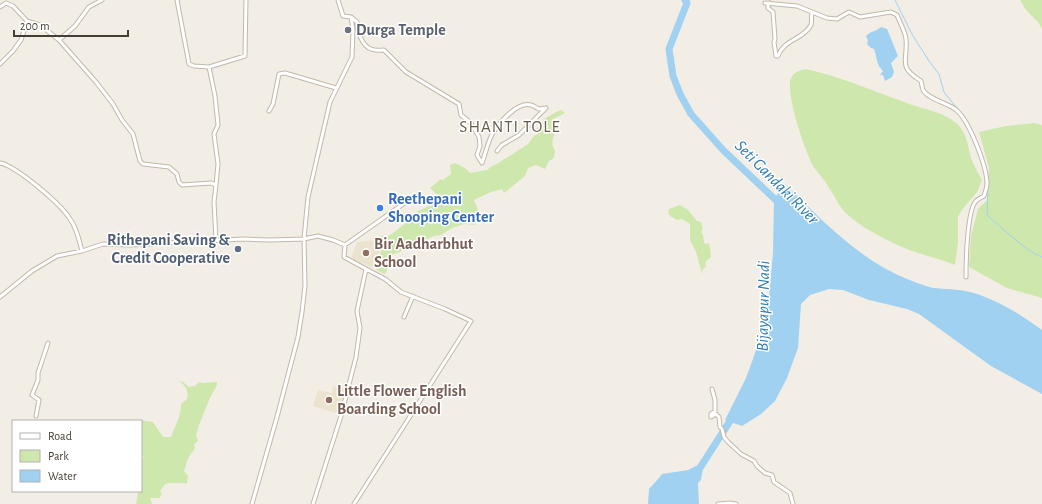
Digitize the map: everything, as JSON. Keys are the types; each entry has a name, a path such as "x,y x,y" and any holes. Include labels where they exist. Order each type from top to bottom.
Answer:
{"street":[{"path":"59,40 75,26 89,7 102,0"},
{"path":"177,0 189,64 194,66 209,66 246,56 246,0"},
{"path":"338,0 343,16 351,17 357,22 357,28 362,40 369,48 384,50 406,72 459,104 461,115 471,123 479,137 480,146 477,156 482,163 494,130 508,114 523,104 531,105 539,109 546,108 519,135 502,145 497,151"},
{"path":"765,2 797,6 827,18 837,19 849,12 860,17 891,12 897,15 906,38 905,66 909,74 921,81 924,91 931,97 956,109 974,136 985,171 987,185 984,196 976,200 973,207 966,243 966,277"},
{"path":"0,7 6,3 13,6 27,21 40,25 59,40 113,104 122,120 133,134 140,161 143,164 169,167 177,174 179,182 182,185 211,183 216,185"},
{"path":"770,3 768,8 773,12 776,56 778,56 781,49 786,44 804,34 811,25 812,13"},
{"path":"252,504 278,417 298,337 305,286 304,239 308,197 327,113 336,88 352,57 353,30 351,17"},
{"path":"0,64 13,51 21,40 27,21"},
{"path":"209,66 215,96 218,125 214,134 218,164 214,202 216,240"},
{"path":"269,111 273,104 279,74 286,73 336,88"},
{"path":"0,163 25,177 42,189 70,218 77,232 82,251"},
{"path":"344,244 406,202"},
{"path":"0,297 32,271 57,256 82,251 103,244 130,245 243,239 304,239 318,236 344,244"},
{"path":"344,244 344,257 385,279 401,292 471,321 354,504"},
{"path":"313,504 341,416 356,357 360,328 357,311 366,269"},
{"path":"404,317 413,296"},
{"path":"36,416 39,400 32,395 38,380 38,374 48,343"},
{"path":"712,389 716,405 715,411 711,414 711,417 716,414 719,417 720,427 728,442 741,454 754,460 757,466 765,473 772,475 774,482 790,493 793,504"},
{"path":"718,504 736,504"}],"shaded area":[{"name":"Bir Aadharbhut School","path":"377,240 381,249 375,269 351,258 357,242"},
{"name":"Little Flower English Boarding School","path":"333,386 346,388 339,414 313,406 318,390 332,393"}],"green space":[{"path":"1020,0 1042,0 1042,29 1038,22 1026,10"},
{"path":"806,69 844,80 941,114 955,122 960,127 966,138 972,161 982,180 977,192 961,211 958,217 958,243 955,265 912,251 887,240 854,220 842,209 826,182 813,166 805,148 793,108 790,85 791,78 797,72"},
{"path":"561,110 565,113 553,119 560,131 555,133 552,144 555,151 554,158 549,161 545,169 536,165 528,168 525,176 504,193 502,189 491,192 474,200 478,210 475,225 464,224 452,228 441,235 433,236 422,243 389,256 386,262 389,265 385,274 376,270 382,248 378,240 379,236 388,236 412,218 416,212 440,201 442,196 436,194 430,188 441,179 443,180 451,174 450,165 455,163 465,168 470,173 487,170 528,144 534,136 540,132 536,129 542,124 544,119"},
{"path":"1034,123 1042,125 1042,298 1007,288 969,267 971,236 978,209 988,199 989,168 979,132 1006,126"},
{"path":"680,205 688,210 697,221 701,222 703,229 701,232 704,243 709,243 711,257 706,261 706,266 703,269 702,274 696,252 690,240 690,224 682,219 677,220 668,213 669,209"},
{"path":"179,381 183,382 189,387 195,386 199,382 217,382 199,425 196,435 198,441 194,444 195,448 188,458 184,471 188,476 187,483 165,484 160,491 162,494 159,498 150,498 152,504 136,504 137,492 142,492 142,460 144,456 142,457 142,420 153,422 163,437 171,437 179,417 181,404 187,399 188,396 183,385"}],"water":[{"path":"881,27 887,29 898,56 891,63 894,72 892,77 885,81 883,75 880,75 883,71 878,63 874,49 867,44 868,41 866,36"},
{"path":"785,184 842,238 872,261 889,271 933,288 965,291 980,295 1016,313 1042,330 1042,394 991,366 919,314 907,309 869,300 843,290 829,289 810,295 801,304 798,348 787,378 775,401 761,414 742,426 725,420 746,378 763,327 769,298 773,252 774,199"},
{"path":"698,465 703,468 701,480 698,483 699,504 648,504 649,489 662,474 688,470"}],"waterway":[{"name":"Seti Gandaki River","path":"685,0 687,3 669,49 673,76 680,94 691,114 723,150 781,205"},
{"path":"895,0 913,36 939,74 944,92 960,112"},
{"path":"964,116 971,129"},
{"path":"988,183 987,215 1022,245 1042,257"},
{"name":"Bijayapur Nadi","path":"696,474 730,421 736,415"}],"place":[{"name":"Durga Temple","path":"348,30"},
{"name":"Reethepani Shooping Center","path":"380,208"},
{"name":"Rithepani Saving & Credit Cooperative","path":"238,249"},
{"name":"Bir Aadharbhut School","path":"366,253"},
{"name":"Little Flower English Boarding School","path":"329,400"}],"district":[{"name":"SHANTI TOLE","path":"510,126"}]}
